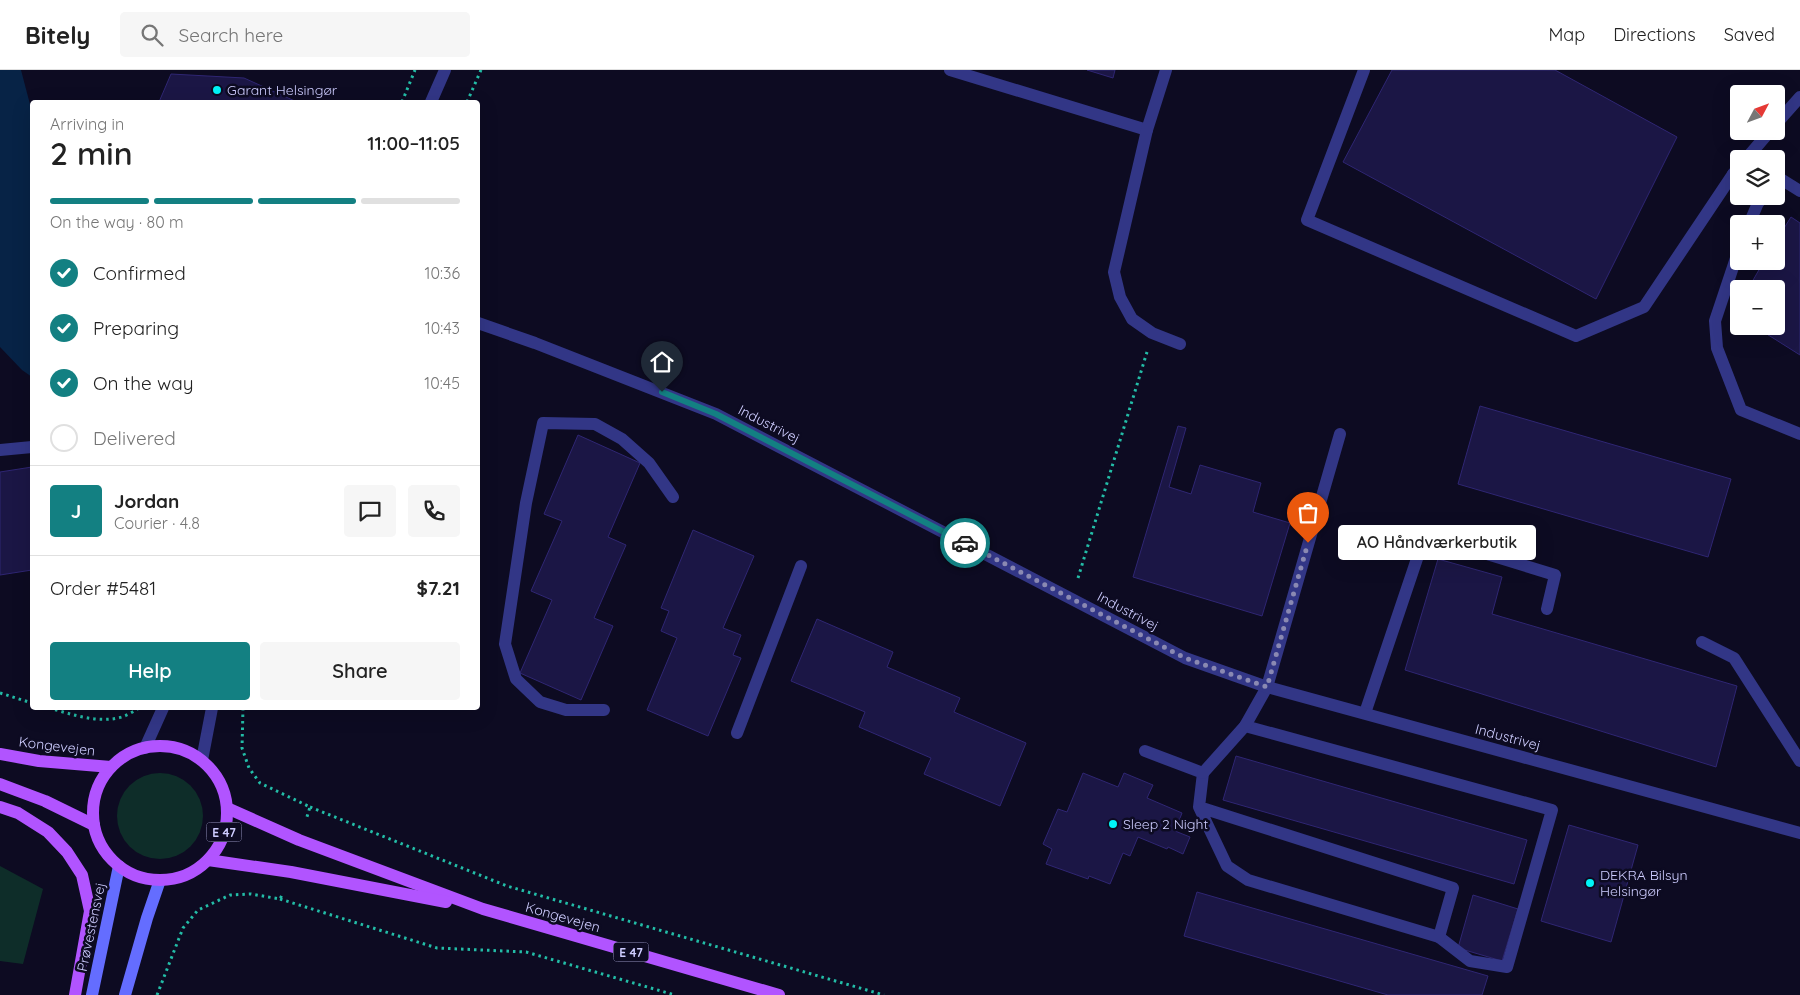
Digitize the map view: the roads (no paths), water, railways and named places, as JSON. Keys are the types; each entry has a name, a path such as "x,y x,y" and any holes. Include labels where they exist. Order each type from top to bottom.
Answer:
{"main road":[{"name":"E 47","path":"160,746 189,752 202,760 215,773 223,790 227,808 226,826 220,845 208,860 194,871 178,878 160,880 146,878 132,874 119,866 107,854 99,840 94,825 93,810 96,794 102,780 111,768 132,752 160,746"},
{"name":"Kongevejen","path":"0,754 39,761 111,768"},
{"path":"0,784 45,801 94,825"},
{"path":"0,807 18,813 48,832 67,852 82,875 90,911 75,995"},
{"name":"Kongevejen","path":"227,808 299,840 483,909 778,995"},
{"name":"Kongevejen","path":"208,860 291,872 483,909"}],"street":[{"path":"432,100 445,70"},
{"path":"950,70 1147,130"},
{"path":"1166,70 1147,130 1114,272 1120,297 1132,319 1152,333 1180,344"},
{"path":"1364,70 1307,220 1576,336 1644,307 1730,180"},
{"path":"1785,114 1800,97"},
{"path":"1755,150 1763,140"},
{"path":"1785,183 1800,191"},
{"path":"1732,270 1715,321 1717,348 1741,410 1800,434"},
{"name":"Industrivej","path":"480,324 535,343 716,414 1185,658 1267,687 1800,833"},
{"path":"604,710 566,710 540,702 516,679 504,644 526,503 543,423 595,424 622,439 649,463 673,497"},
{"path":"1245,726 1552,810 1507,968 1470,962 1439,938 1248,880 1227,866 1200,808 1204,772 1245,726 1267,687 1340,434"},
{"path":"0,450 30,447"},
{"path":"1365,714 1425,535 1555,575 1547,609"},
{"path":"737,733 801,566"},
{"path":"1702,642 1734,658 1800,761"},
{"path":"145,748 162,710"},
{"path":"202,760 212,710"},
{"path":"1145,751 1204,772"},
{"path":"1200,808 1453,888 1439,938"},
{"name":"Prøvestensvej","path":"92,995 119,866"},
{"path":"125,995 160,880"}],"water":[{"path":"0,70 21,70 30,104 30,376 0,347"}],"place":[{"name":"Garant Helsingør","path":"217,90"},
{"name":"AO Håndværkerbutik","path":"1308,543"},
{"name":"Sleep 2 Night","path":"1113,824"},
{"name":"DEKRA Bilsyn Helsingør","path":"1590,883"}]}
